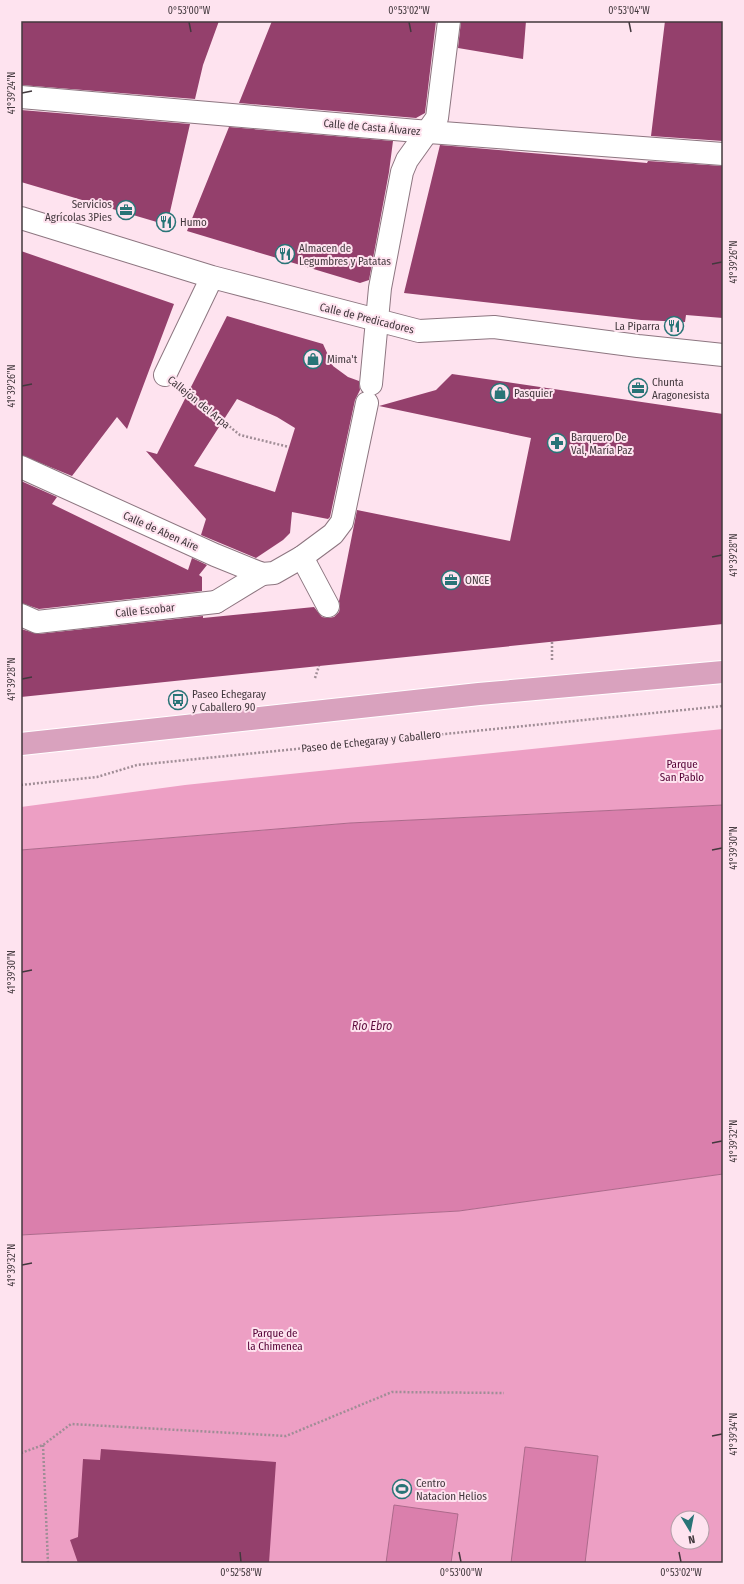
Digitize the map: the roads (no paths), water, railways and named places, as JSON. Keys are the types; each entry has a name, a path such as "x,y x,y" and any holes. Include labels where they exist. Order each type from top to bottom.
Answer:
{"main road":[{"path":"21,744 487,693 723,672"}],"street":[{"path":"262,574 274,573 302,557 334,534 342,522 369,393 380,288 402,172 408,160 429,132 437,118 449,21"},
{"name":"Calle de Casta Álvarez","path":"21,97 429,132 723,154"},
{"name":"Calle de Predicadores","path":"21,218 212,277 419,331 494,327 638,346 723,355"},
{"name":"Callejón del Arpa","path":"165,375 212,277"},
{"name":"Calle de Aben Aire","path":"21,467 215,555 262,574"},
{"path":"302,557 328,606"},
{"name":"Calle Escobar","path":"21,615 37,622 216,602 262,574"}],"water":[{"name":"Río Ebro","path":"723,805 723,1174 459,1211 21,1235 21,850 350,823"},
{"path":"525,1447 598,1456 585,1563 511,1563"},
{"path":"394,1505 458,1514 451,1563 386,1563"}],"place":[{"name":"Servicios Agrícolas 3Pies","path":"126,210"},
{"name":"Humo","path":"166,222"},
{"name":"Almacen de Legumbres y Patatas","path":"285,254"},
{"name":"La Piparra","path":"674,326"},
{"name":"Mima't","path":"313,359"},
{"name":"Chunta Aragonesista","path":"638,388"},
{"name":"Pasquier","path":"500,393"},
{"name":"Barquero De Val, María Paz","path":"557,443"},
{"name":"ONCE","path":"451,580"},
{"name":"Paseo Echegaray y Caballero 90","path":"178,700"},
{"name":"Centro Natacion Helios","path":"402,1489"}],"park label":[{"name":"Parque San Pablo","path":"682,770"},
{"name":"Parque de la Chimenea","path":"275,1339"}]}
